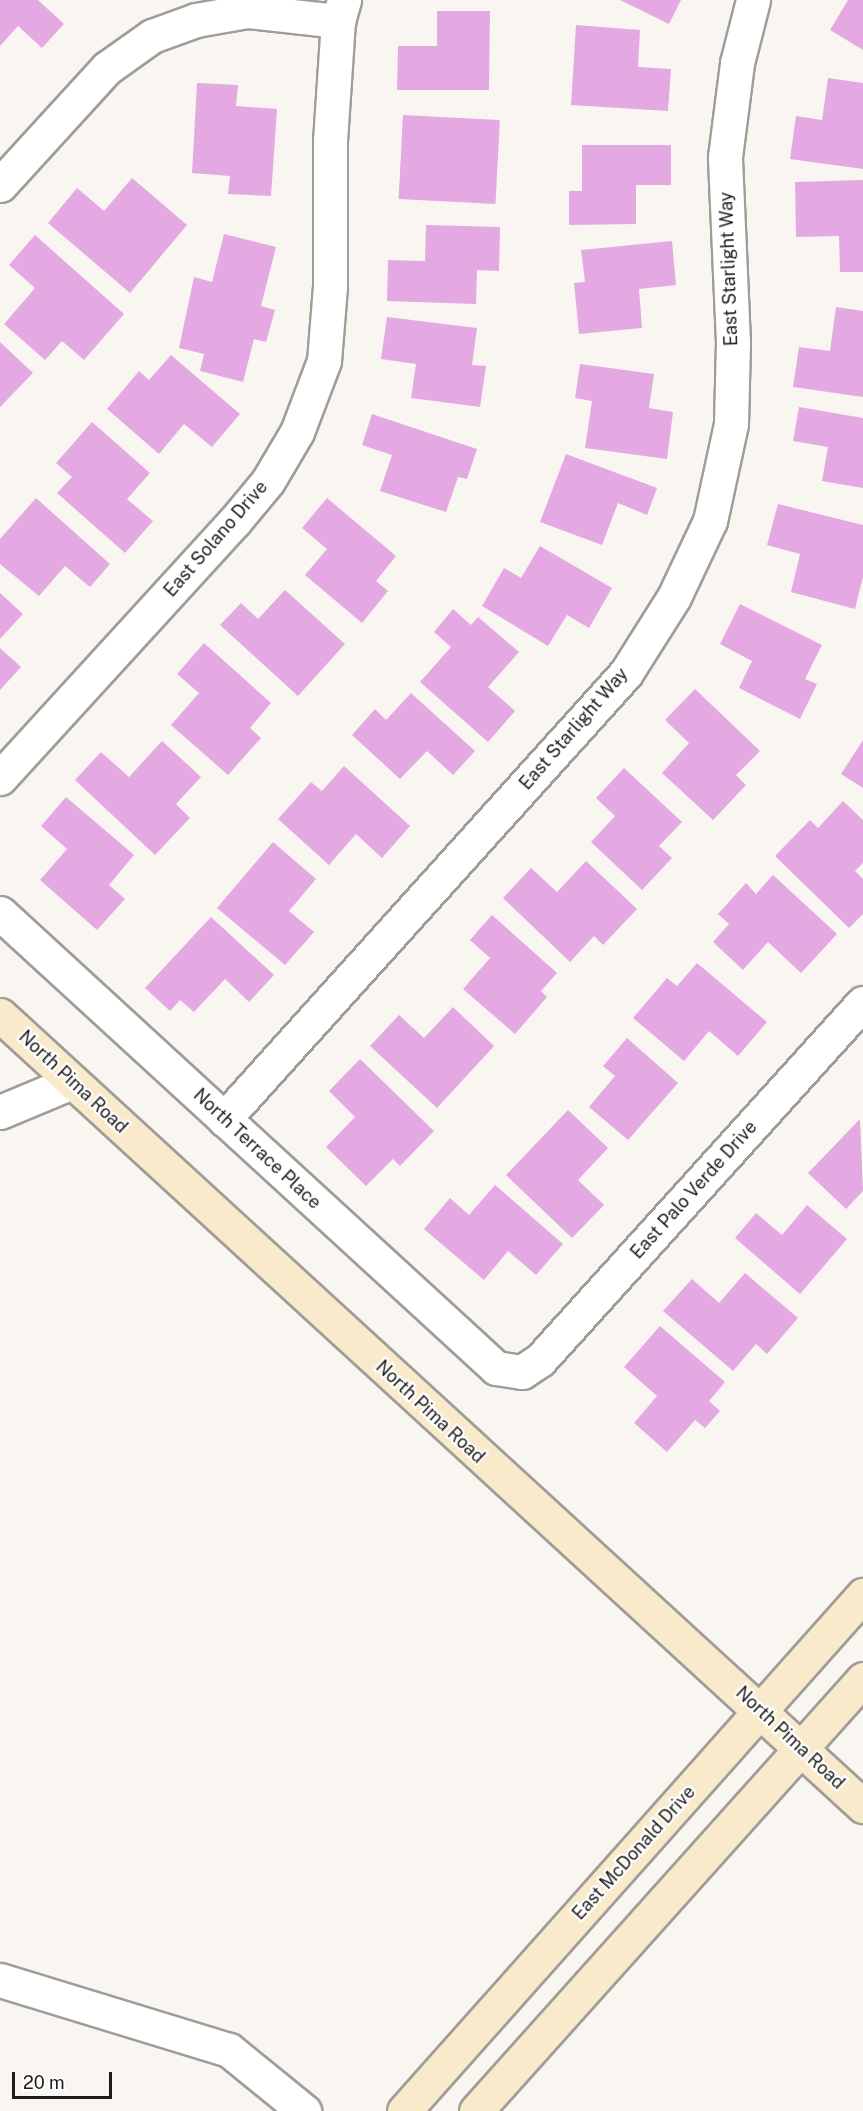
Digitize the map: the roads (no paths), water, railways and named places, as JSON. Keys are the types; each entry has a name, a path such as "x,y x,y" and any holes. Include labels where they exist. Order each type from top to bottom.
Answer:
{"main road":[{"name":"North Pima Road","path":"0,1015 490,1468 761,1710 863,1806"},
{"name":"East McDonald Drive","path":"404,2111 863,1595"},
{"path":"477,2111 863,1679"}],"street":[{"name":"East Starlight Way","path":"224,1119 626,673 674,597 710,521 731,424 733,342 725,157 737,63 753,0"},
{"path":"0,185 107,68 152,36 196,20 247,11 341,10"},
{"name":"East Solano Drive","path":"0,778 234,522 268,481 297,432 324,361 341,10"},
{"name":"North Terrace Place","path":"0,913 496,1368 522,1372"},
{"name":"East Palo Verde Drive","path":"522,1372 540,1360 863,1003"},
{"path":"0,1112 72,1082"},
{"path":"0,1980 229,2050 304,2111"}]}
